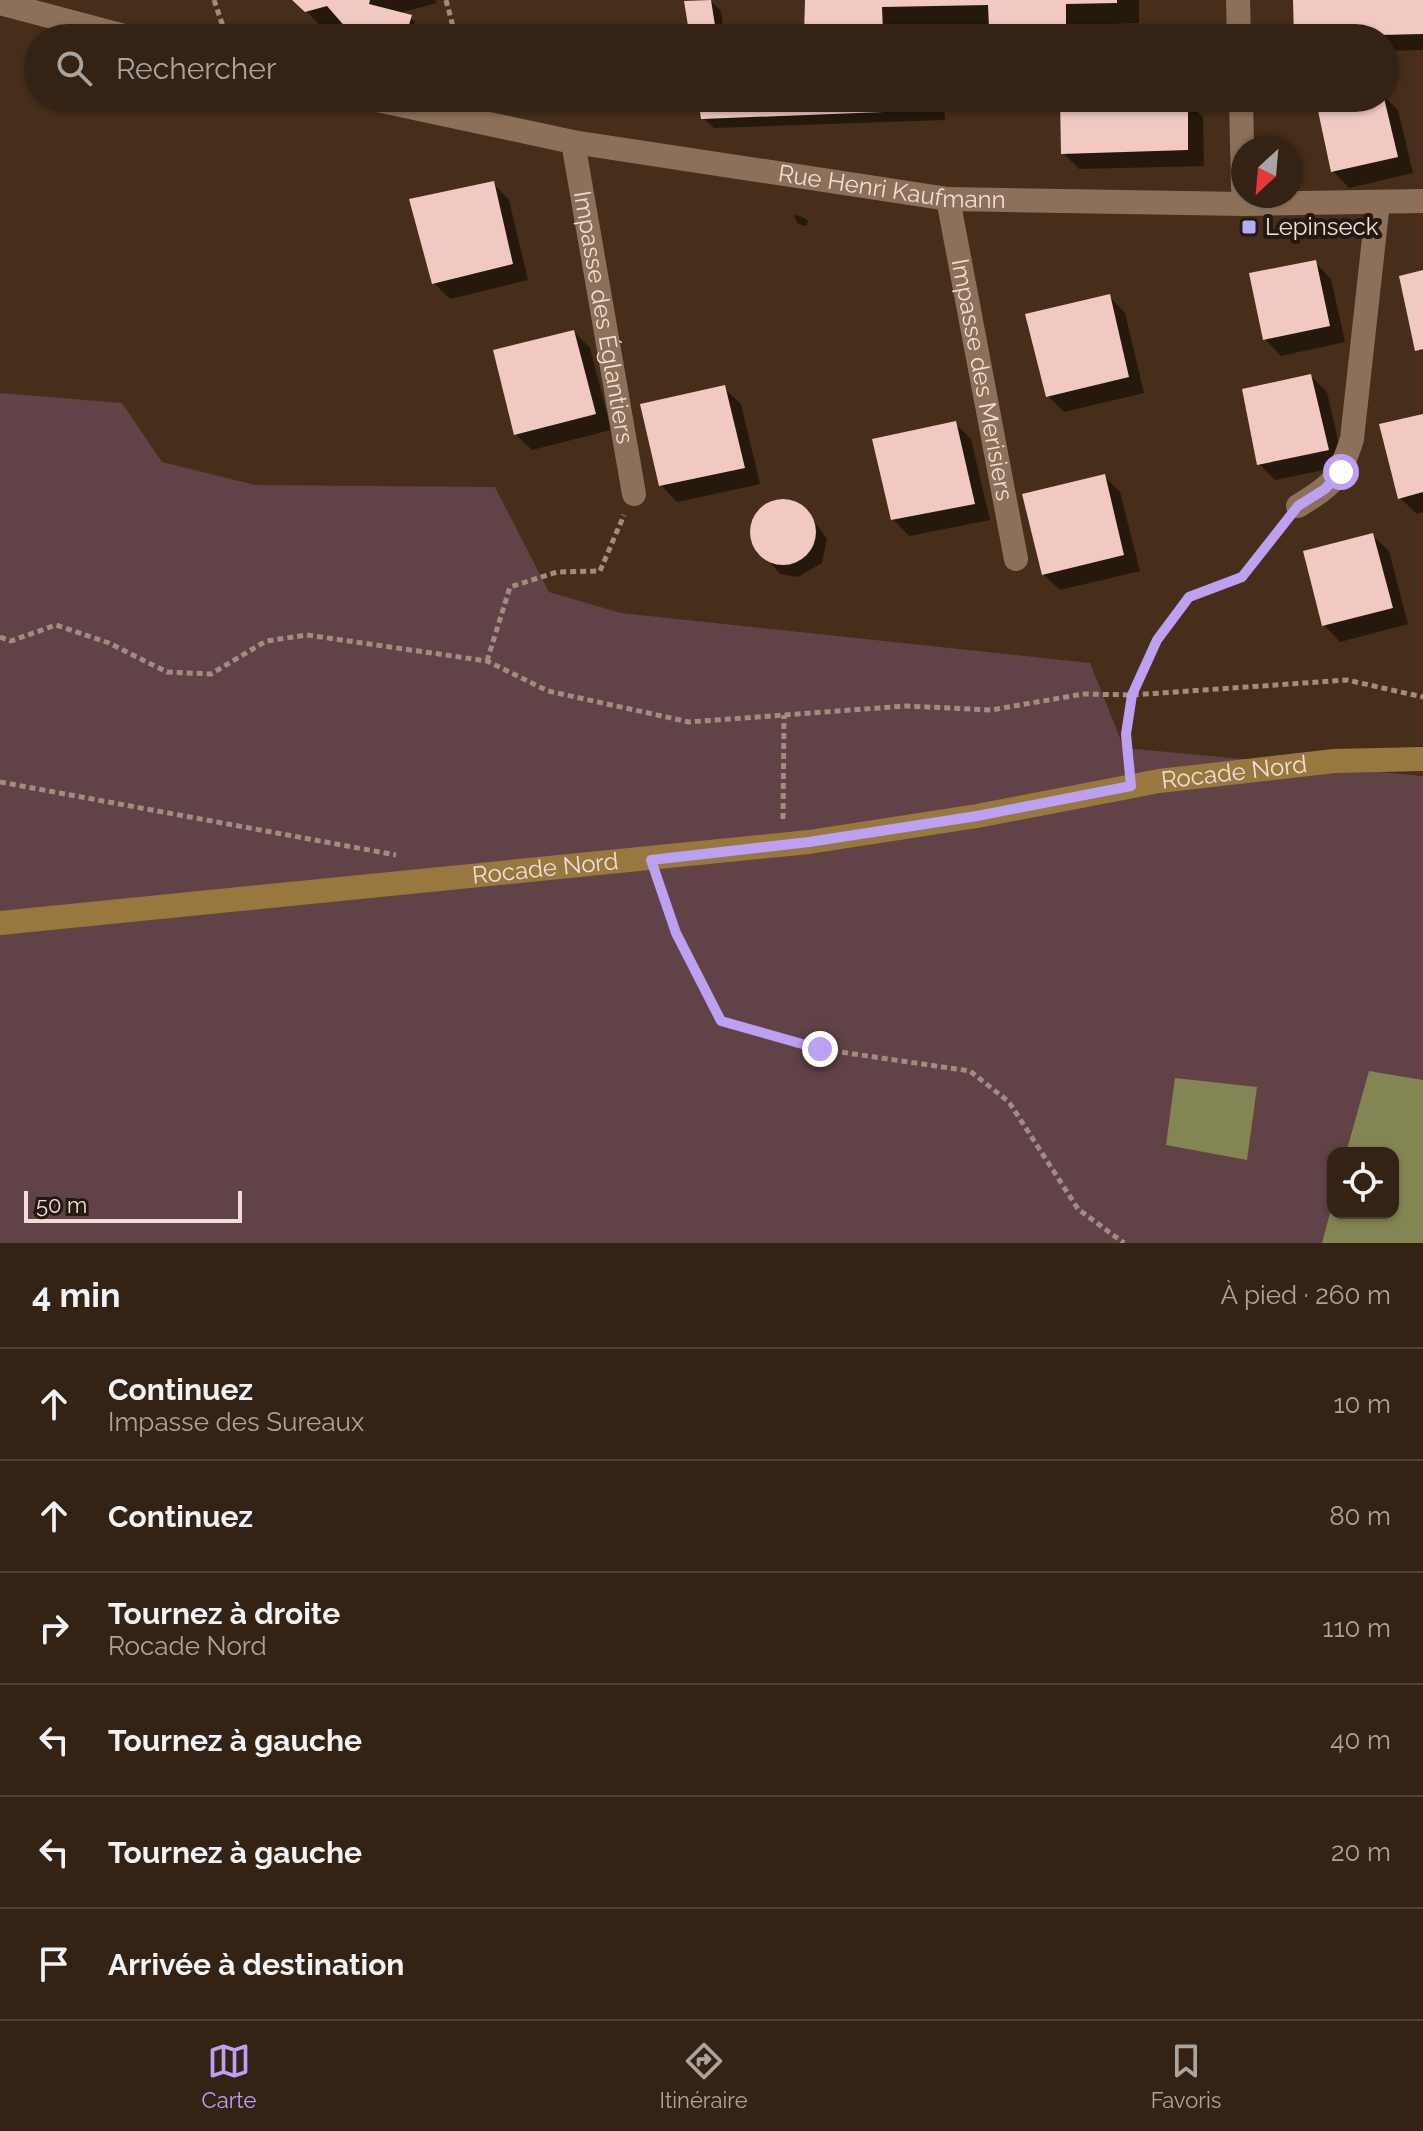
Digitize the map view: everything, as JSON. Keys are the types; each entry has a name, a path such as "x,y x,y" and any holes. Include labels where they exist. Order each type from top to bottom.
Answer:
{"main road":[{"name":"Rocade Nord","path":"0,923 651,860 977,816 1131,786 1334,761 1423,759"}],"street":[{"path":"1238,0 1239,24"},
{"path":"0,3 79,24"},
{"name":"Rue Henri Kaufmann","path":"433,112 573,142 948,199 1231,196"},
{"path":"1241,112 1242,136"},
{"name":"Impasse des Églantiers","path":"573,142 634,494"},
{"name":"Impasse des Merisiers","path":"948,199 1016,559"},
{"name":"Rue Henri Kaufmann","path":"1303,199 1423,201"},
{"path":"1298,506 1325,489 1341,472 1352,439 1378,202"}],"path":[{"path":"214,0 222,24"},
{"path":"446,0 452,24"},
{"path":"487,661 510,587 557,572 600,571 634,494"},
{"path":"1131,786 1126,734 1132,695 1157,640 1189,597 1242,577 1298,506"},
{"path":"0,637 11,641 56,625 109,643 167,672 211,674 266,641 307,635 487,661 548,691 689,722 906,706 991,710 1083,694 1132,695 1347,680 1423,697"},
{"path":"782,844 784,715"},
{"path":"0,782 315,839"},
{"path":"651,860 676,933 721,1021 820,1049 970,1071 1009,1102 1078,1209 1124,1243"}],"shaded area":[{"path":"0,393 122,403 162,462 255,485 495,487 549,592 621,613 1090,663 1124,748 1423,776 1423,1243 0,1243"},
{"path":"1369,1071 1423,1080 1423,1243 1322,1243 1328,1219 1399,1219 1399,1147 1348,1147"},
{"path":"1175,1078 1257,1087 1247,1160 1166,1145"}],"building":[{"path":"292,0 370,0 369,4 412,15 409,24 343,24 327,6 305,12"},
{"path":"711,0 715,24 688,24 684,1"},
{"path":"805,0 1117,0 1117,3 1066,4 1066,24 989,24 988,5 882,7 883,24 804,24"},
{"path":"1293,0 1423,0 1423,34 1399,35 1399,24 1294,24"},
{"path":"700,112 883,112 701,119"},
{"path":"1060,112 1188,112 1188,150 1061,154"},
{"path":"1318,112 1387,112 1398,157 1331,172"},
{"path":"494,181 513,264 432,284 409,199"},
{"path":"1316,260 1330,326 1263,340 1249,273"},
{"path":"1423,270 1423,349 1415,351 1399,276"},
{"path":"1110,294 1129,377 1046,397 1025,314"},
{"path":"574,330 596,414 514,435 493,350"},
{"path":"1311,374 1329,450 1257,465 1242,389"},
{"path":"725,385 745,468 659,486 640,404"},
{"path":"1423,414 1423,492 1398,499 1379,424"},
{"path":"956,421 975,504 891,520 872,439"},
{"path":"1105,474 1124,555 1042,575 1022,494"},
{"path":"783,499 796,501 811,514 816,532 814,545 801,560 783,565 770,563 755,550 750,532 752,519 765,504"},
{"path":"1373,533 1393,608 1322,626 1303,551"}],"place":[{"name":"Lepinseck","path":"1249,227"}],"route":[{"path":"820,1049 721,1021 676,933 651,860 809,842 977,816 1131,786 1126,734 1132,695 1157,640 1189,597 1242,577 1298,506 1325,489 1341,472"}]}
